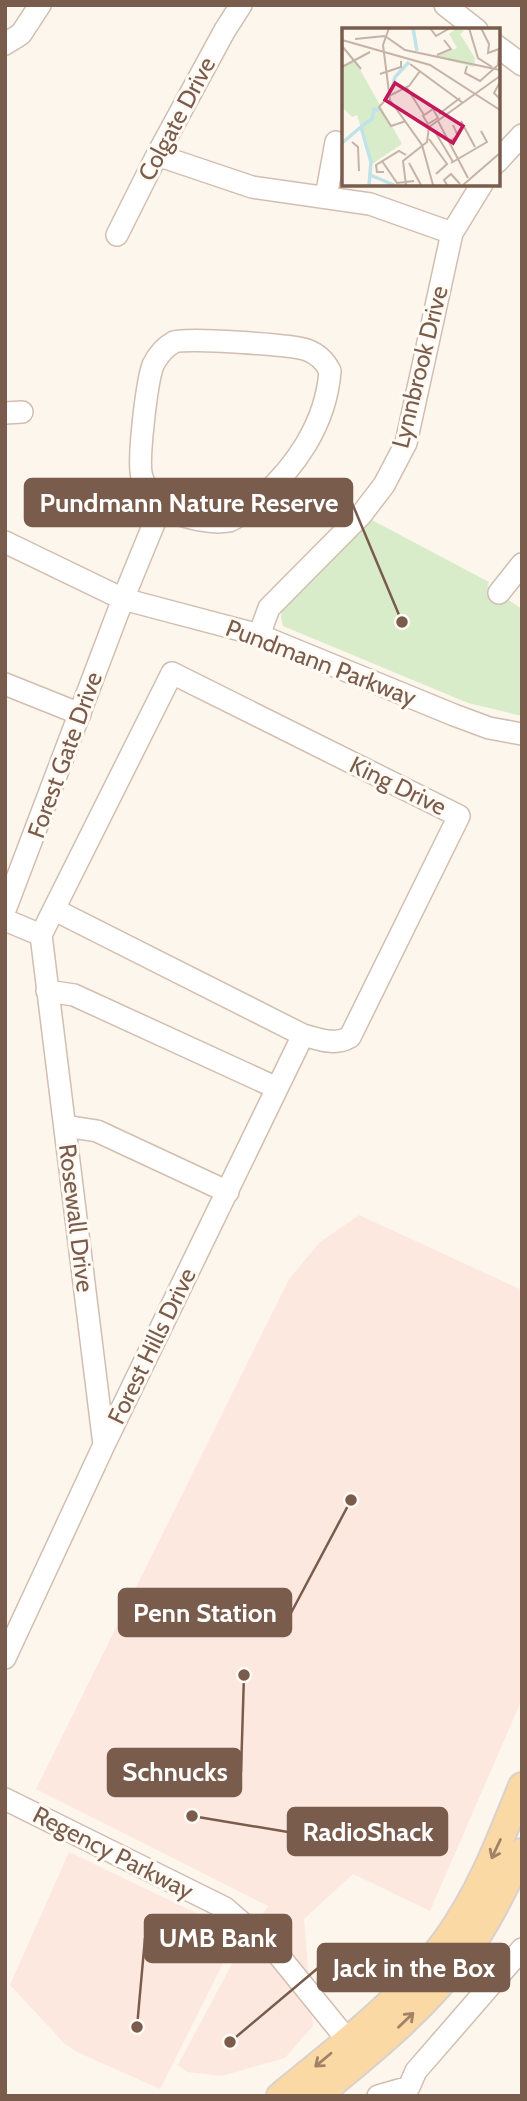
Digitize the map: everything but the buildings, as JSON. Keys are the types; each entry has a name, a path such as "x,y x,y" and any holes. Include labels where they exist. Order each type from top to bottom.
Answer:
{"main road":[{"path":"317,2096 447,1939 477,1889 499,1844 522,1786"},
{"path":"280,2096 406,2021 468,1950 522,1852"}],"street":[{"path":"5,44 21,34 40,5"},
{"name":"Colgate Drive","path":"117,235 157,155 225,30 242,5"},
{"path":"445,5 474,28"},
{"path":"499,48 522,65"},
{"path":"499,160 522,135"},
{"path":"326,197 336,142"},
{"path":"157,155 252,187 370,204 452,233"},
{"name":"Lynnbrook Drive","path":"259,635 269,608 361,515 384,485 405,443 452,233 481,186"},
{"path":"177,340 288,346 307,350 324,360 330,371 321,410 302,454 269,492 246,511 229,520 201,520 160,509 141,475 148,391 153,366 162,351 177,340"},
{"name":"Forest Gate Drive","path":"5,910 160,509"},
{"name":"Pundmann Parkway","path":"5,542 123,599 259,635 489,728 522,734"},
{"path":"499,593 522,564"},
{"name":"King Drive","path":"172,673 459,816 350,1037 342,1042 303,1035 55,910 172,673"},
{"path":"5,684 80,713"},
{"path":"5,919 41,935 55,910"},
{"name":"Rosewall Drive","path":"41,935 104,1445"},
{"path":"47,991 75,995 277,1087"},
{"name":"Forest Hills Drive","path":"5,1658 104,1445 303,1035"},
{"path":"65,1126 97,1131 228,1192"},
{"name":"Regency Parkway","path":"5,1799 225,1908 276,1952 355,2049"},
{"path":"378,2096 409,2092 416,2071 522,1949"}],"shaded area":[{"path":"359,1215 522,1290 522,1699 430,1911 353,1874 304,1919 313,2026 285,2058 222,2076 187,2072 178,2065 243,1943 268,1906 36,1789 289,1279 320,1242"},
{"path":"69,1852 238,1933 160,2089 65,2044 10,1985"}],"green space":[{"path":"370,519 489,582 487,586 522,609 522,716 468,703 283,626 282,610"}],"place":[{"name":"Pundmann Nature Reserve","path":"402,622"},
{"name":"Penn Station","path":"351,1500"},
{"name":"Schnucks","path":"244,1675"},
{"name":"RadioShack","path":"192,1816"},
{"name":"UMB Bank","path":"137,2027"},
{"name":"Jack in the Box","path":"230,2042"}]}
